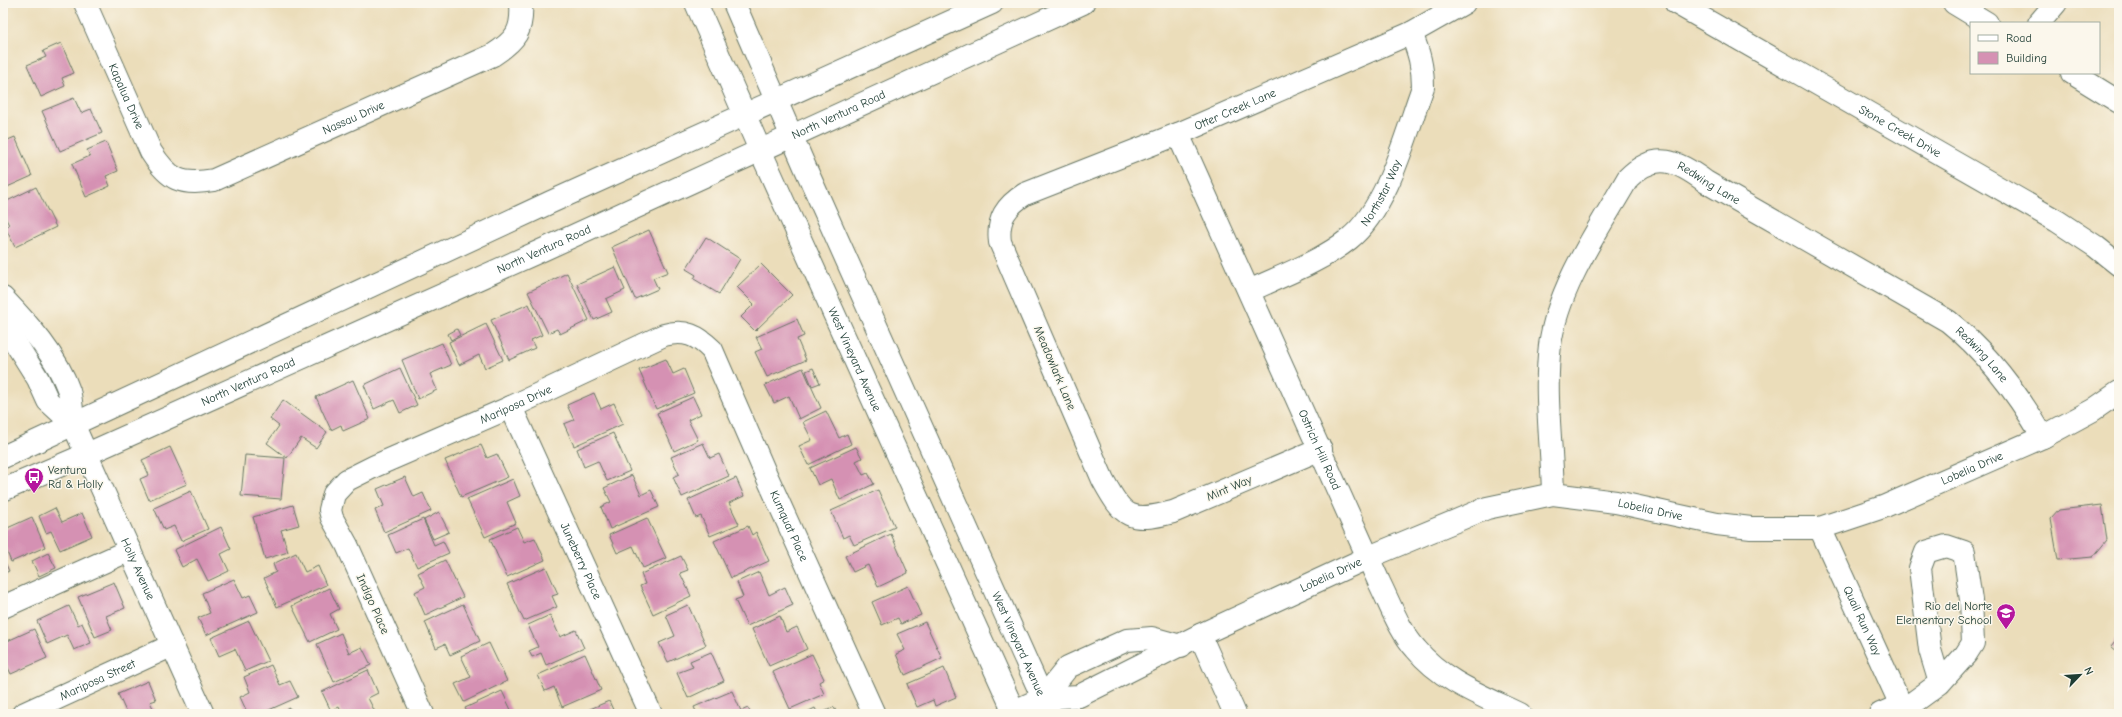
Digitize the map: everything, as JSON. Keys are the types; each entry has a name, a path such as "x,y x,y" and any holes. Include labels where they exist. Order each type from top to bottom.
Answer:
{"street":[{"name":"Kapalua Drive","path":"85,3 151,152 162,169 180,180"},
{"name":"Nassau Drive","path":"180,180 196,183 214,180 493,55 507,46 518,33 522,17 521,3"},
{"name":"West Vineyard Avenue","path":"696,3 760,150 1012,713"},
{"name":"West Vineyard Avenue","path":"734,3 792,137 1046,706"},
{"path":"3,457 551,202 992,3"},
{"name":"North Ventura Road","path":"3,490 87,454 760,150 792,137 1083,3"},
{"name":"Otter Creek Lane","path":"1006,210 1013,202 1026,194 1178,134 1411,33 1464,3"},
{"path":"1954,3 1985,22"},
{"path":"2040,22 2056,3"},
{"name":"Stone Creek Drive","path":"1688,6 2056,221 2095,246 2119,265"},
{"name":"Northstar Way","path":"1249,291 1329,254 1345,242 1369,219 1383,197 1423,87 1423,68 1419,52 1411,33"},
{"path":"2074,74 2119,102"},
{"name":"Ostrich Hill Road","path":"1178,134 1404,633 1416,649 1434,668 1453,681 1520,714"},
{"name":"Redwing Lane","path":"1553,494 1548,374 1550,344 1558,314 1572,278 1628,178 1636,170 1659,160 1672,161 1689,170 1706,182 1948,321 1966,335 1984,355 2031,416 2043,437"},
{"name":"Meadowlark Lane","path":"1006,210 1002,215 999,231 1000,242 1103,480 1114,499 1126,514 1135,517"},
{"name":"Holly Avenue","path":"3,298 44,346 58,368 69,391 74,424 203,714"},
{"name":"Holly Avenue","path":"3,323 38,379 48,400 74,424"},
{"name":"Mariposa Drive","path":"334,494 347,480 375,466 511,407 664,335 681,332 692,334 703,340"},
{"name":"Kumquat Place","path":"703,340 712,350 764,470 874,714"},
{"name":"Lobelia Drive","path":"1012,713 1046,706 1079,696 1200,636 1369,557 1487,508 1553,494 1616,502 1717,524 1751,528 1820,528 1883,507 2043,437 2093,410 2119,392"},
{"name":"Juneberry Place","path":"511,407 651,714"},
{"name":"Mint Way","path":"1135,517 1151,518 1173,512 1321,449"},
{"name":"Indigo Place","path":"334,494 330,510 332,518 347,545 423,714"},
{"name":"Quail Run Way","path":"1820,528 1903,709"},
{"path":"1880,714 1903,709 1940,683 1966,654 1973,643 1971,600 1964,552 1946,546 1926,552 1920,568 1930,650 1940,683"},
{"path":"3,607 130,550"},
{"path":"1200,636 1235,714"},
{"name":"Lobelia Drive","path":"1046,706 1068,667 1127,640 1152,638 1181,646"},
{"name":"Mariposa Street","path":"23,714 173,645"}],"building":[{"path":"61,43 74,73 62,78 65,86 41,97 27,65 46,57 43,51"},
{"path":"74,98 81,113 91,109 102,133 60,151 42,111"},
{"path":"15,137 32,176 5,188 3,142"},
{"path":"106,142 118,171 106,176 110,186 86,197 72,164 90,156 87,150"},
{"path":"36,187 56,227 15,247 5,227 9,225 3,213 3,203"},
{"path":"649,230 668,272 653,278 658,289 635,299 612,247"},
{"path":"706,237 740,259 719,294 694,279 696,275 686,269"},
{"path":"761,264 792,295 755,331 741,317 754,304 737,287"},
{"path":"615,267 625,290 606,299 612,312 594,320 577,284"},
{"path":"567,273 589,320 560,334 557,329 548,333 528,292"},
{"path":"529,304 542,335 531,340 535,348 509,360 491,320"},
{"path":"797,319 804,336 797,339 806,360 767,377 755,352 762,349 756,337"},
{"path":"486,324 503,360 485,368 479,355 459,365 449,342"},
{"path":"457,329 460,335 451,340 448,334"},
{"path":"442,343 451,365 430,374 437,390 418,399 402,360"},
{"path":"666,359 673,374 684,369 694,393 656,409 639,370"},
{"path":"400,368 417,405 400,413 394,400 374,409 364,385"},
{"path":"803,368 821,408 799,419 789,396 774,403 765,385"},
{"path":"813,368 820,383 812,386 806,371"},
{"path":"353,380 370,419 343,431 341,425 331,430 316,397"},
{"path":"594,393 601,409 614,403 623,424 574,446 564,424 574,420 567,405"},
{"path":"693,397 701,414 688,420 698,440 674,451 657,413"},
{"path":"283,400 327,432 316,448 301,438 287,458 267,443 279,426 270,419"},
{"path":"826,411 839,438 847,434 851,444 808,465 799,446 812,440 803,422"},
{"path":"613,433 630,471 607,481 598,461 584,467 577,449"},
{"path":"703,443 710,458 719,454 729,476 682,497 673,477 679,474 671,457"},
{"path":"481,445 487,458 497,454 508,477 461,497 445,460"},
{"path":"170,447 187,484 149,500 140,479 149,475 142,460"},
{"path":"856,447 862,458 856,461 863,475 868,473 874,484 840,500 831,479 818,485 810,468"},
{"path":"245,455 285,458 281,499 241,496"},
{"path":"632,475 641,495 651,490 659,507 610,529 601,507 611,502 604,488"},
{"path":"405,477 414,497 423,493 431,511 384,532 375,510 384,506 377,489"},
{"path":"736,478 744,496 729,503 739,524 710,536 701,516 696,518 688,500"},
{"path":"513,479 520,496 507,502 516,523 485,537 467,499"},
{"path":"878,490 895,527 854,545 849,535 843,538 831,511"},
{"path":"191,491 208,529 181,541 174,526 164,530 154,508"},
{"path":"293,505 299,525 281,530 288,552 265,559 253,517"},
{"path":"2102,505 2107,540 2093,557 2058,560 2051,519 2059,510"},
{"path":"55,508 62,522 82,513 92,536 60,550 51,531 46,533 39,516"},
{"path":"439,512 449,532 433,539 424,520"},
{"path":"32,517 45,547 11,562 3,542 3,530"},
{"path":"647,518 666,558 643,568 633,546 617,553 609,535"},
{"path":"423,519 434,545 443,541 449,553 417,567 408,548 396,553 388,535"},
{"path":"748,526 752,535 756,532 769,561 731,578 714,541"},
{"path":"221,527 231,549 221,554 229,571 208,581 197,559 182,567 174,550"},
{"path":"517,527 524,542 535,538 545,560 507,577 490,539"},
{"path":"891,534 908,573 878,587 868,565 853,572 845,556"},
{"path":"48,553 56,568 39,576 32,561"},
{"path":"296,553 305,572 318,566 326,585 277,607 264,578 276,572 273,564"},
{"path":"681,556 688,570 680,573 691,596 653,614 640,586 645,584 641,574"},
{"path":"3,558 9,571 3,574"},
{"path":"445,560 463,597 425,615 415,592 425,587 418,573"},
{"path":"546,567 558,594 552,596 557,607 524,621 507,584"},
{"path":"759,572 769,595 785,587 793,605 747,626 735,600 743,597 737,582"},
{"path":"234,579 243,598 250,595 258,612 206,635 198,618 210,613 202,593"},
{"path":"114,582 125,608 106,616 112,630 95,637 78,597"},
{"path":"908,586 921,615 901,624 898,618 882,625 872,602"},
{"path":"329,588 339,609 330,614 337,629 310,642 292,606"},
{"path":"463,604 480,641 450,655 445,644 436,648 425,622"},
{"path":"688,605 706,645 668,662 659,643 675,636 666,615"},
{"path":"69,606 78,625 82,623 91,643 74,650 67,635 47,644 37,621"},
{"path":"550,615 560,637 576,630 584,648 546,665 541,653 532,657 529,651 538,647 528,625"},
{"path":"780,616 786,632 797,627 807,649 769,666 752,629"},
{"path":"249,621 268,661 245,671 235,649 219,656 211,638"},
{"path":"925,622 942,658 905,675 896,654 905,650 897,634"},
{"path":"34,629 47,658 11,674 3,657 3,643"},
{"path":"341,633 349,653 362,647 371,665 334,682 317,644"},
{"path":"2119,636 2119,653 2111,646"},
{"path":"489,643 507,681 464,702 455,684 471,677 461,656"},
{"path":"711,652 724,681 688,698 677,673 693,667 690,661"},
{"path":"585,654 601,690 562,707 554,687 545,691 538,675"},
{"path":"812,654 824,679 819,682 824,694 790,709 773,672"},
{"path":"271,665 280,685 290,681 298,697 260,714 248,714 240,697 250,692 244,677"},
{"path":"944,668 956,697 935,706 933,700 917,707 907,684"},
{"path":"368,670 378,693 368,698 375,712 371,714 342,714 339,707 331,711 322,692"},
{"path":"148,681 156,700 150,702 156,714 127,714 118,694"},
{"path":"502,691 513,714 468,714 465,708"},
{"path":"732,691 741,711 748,708 751,714 697,714 694,707"},
{"path":"609,701 615,714 578,714"},
{"path":"834,707 837,714 820,714"},
{"path":"290,708 292,714 277,714"},
{"path":"815,708 818,714 803,714"}],"place":[{"name":"Ventura Rd & Holly","path":"34,494"},
{"name":"Rio del Norte Elementary School","path":"2006,630"}]}
